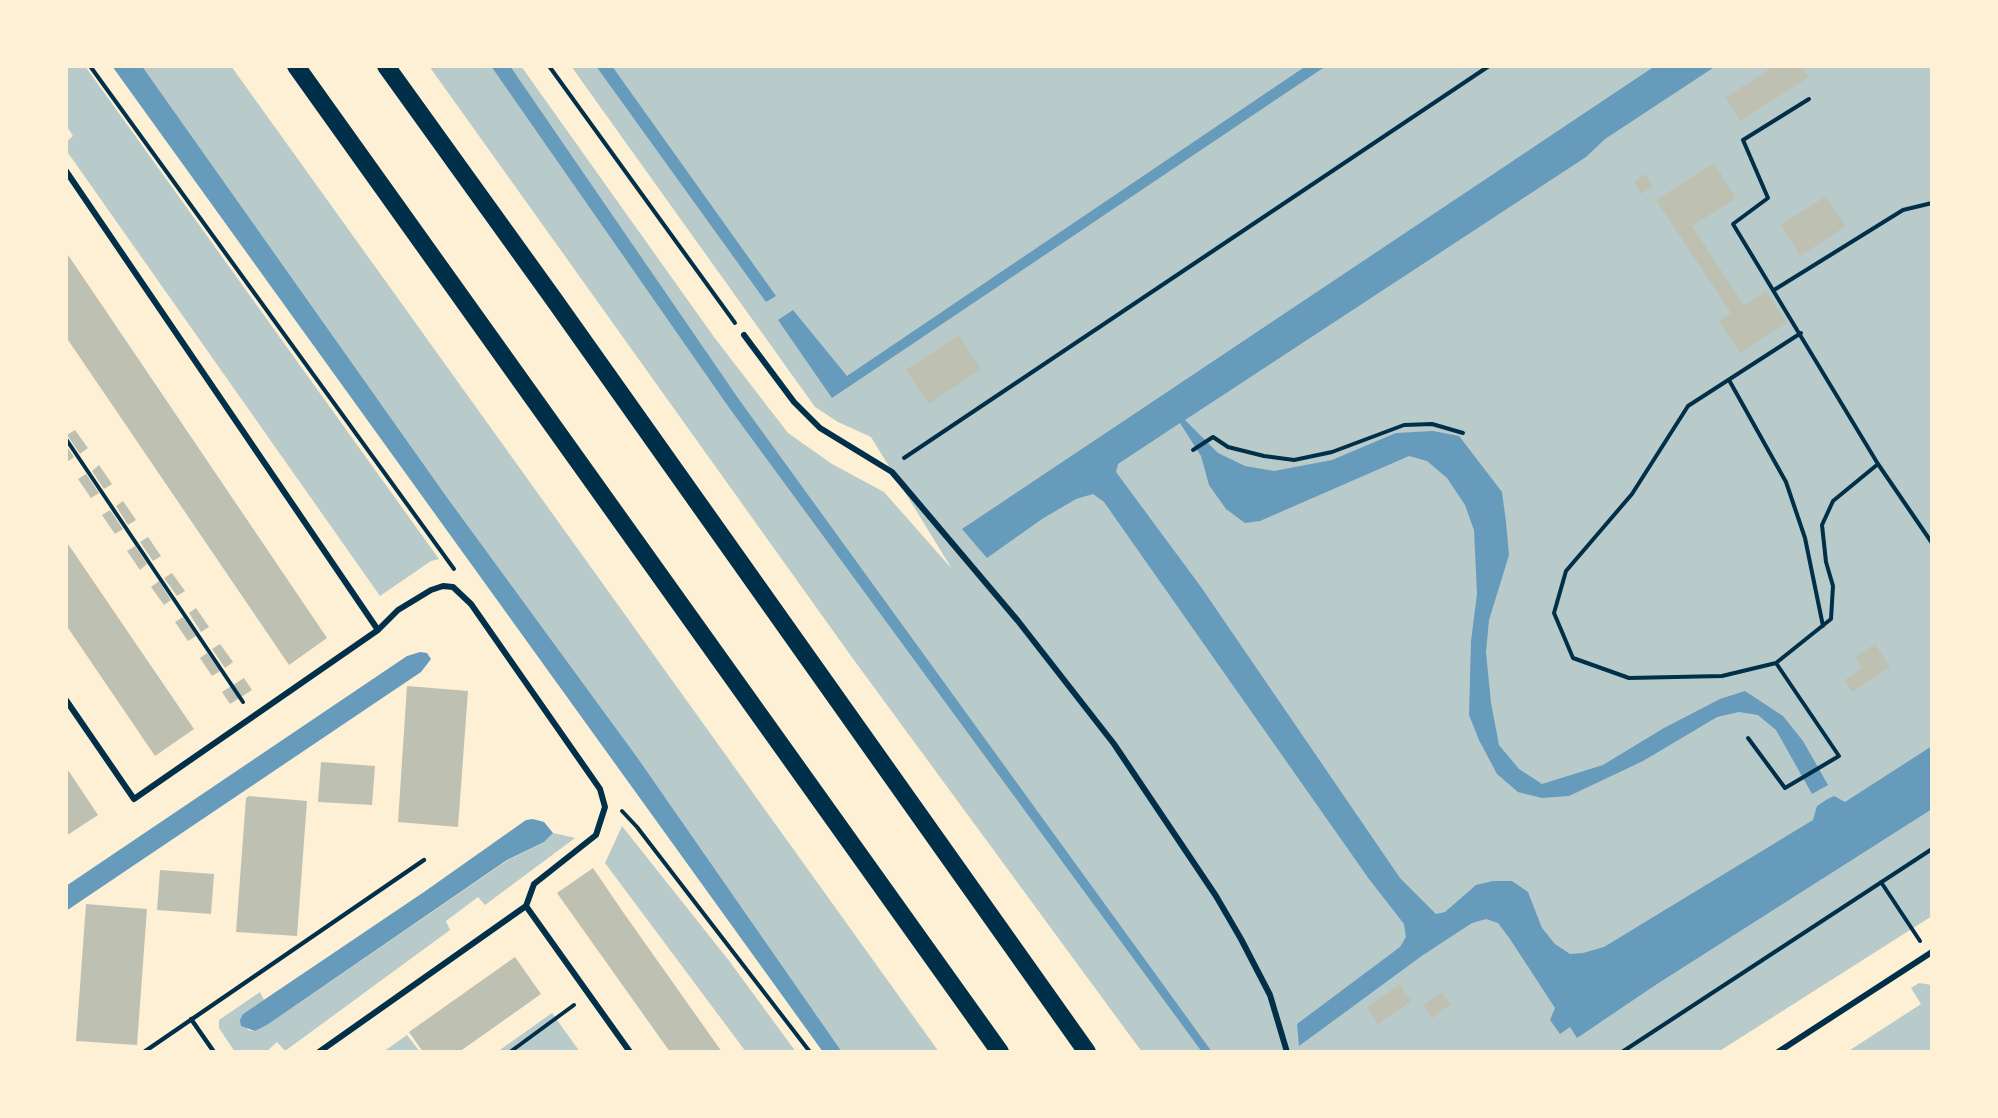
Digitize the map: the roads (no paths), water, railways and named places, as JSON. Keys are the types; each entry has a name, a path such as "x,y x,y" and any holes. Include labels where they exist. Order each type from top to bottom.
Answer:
{"highway":[{"path":"296,66 1000,1052"},
{"path":"386,66 1087,1052"}],"street":[{"path":"66,171 378,630"},
{"path":"744,335 794,402 820,428 892,472 1018,621 1114,744 1164,816 1241,939 1270,995 1287,1052"},
{"path":"66,700 134,799 378,630 399,610 431,590 443,586 453,587 471,604 600,789 605,807 596,835 534,884 526,906 319,1052"},
{"path":"526,906 630,1052"},
{"path":"1778,1052 1931,955"}],"lane":[{"path":"144,1052 424,861"},
{"path":"191,1019 214,1052"}],"water":[{"path":"112,66 142,66 446,496 637,757 842,1052 823,1052"},
{"path":"491,66 510,66 740,401 1212,1052 1202,1052 730,409"},
{"path":"596,66 612,66 776,296 766,302"},
{"path":"1306,66 1326,66 832,398 778,320 793,310 847,376"},
{"path":"1655,66 1716,66 1605,139 1586,157 1185,420 1218,453 1245,466 1274,471 1332,460 1396,433 1433,431 1459,436 1502,492 1506,522 1509,555 1489,620 1486,652 1491,703 1499,745 1519,769 1542,784 1603,765 1664,728 1720,699 1745,691 1783,716 1803,741 1828,785 1812,794 1776,730 1758,715 1739,712 1717,717 1643,761 1569,796 1542,798 1518,792 1497,774 1469,715 1471,641 1477,594 1474,530 1465,505 1447,478 1427,461 1409,456 1260,521 1245,523 1226,509 1209,485 1201,456 1180,423 1118,464 1116,472 1201,587 1400,878 1436,914 1445,912 1476,885 1493,881 1512,881 1528,892 1542,928 1555,944 1570,954 1583,953 1604,947 1813,820 1817,806 1826,800 1834,796 1845,802 1932,746 1932,809 1657,984 1577,1038 1570,1027 1560,1034 1550,1020 1555,1008 1498,923 1486,919 1472,923 1423,955 1299,1046 1297,1024 1400,947 1406,937 1404,924 1369,879 1104,502 1093,494 1076,499 1042,519 987,558 962,529"},
{"path":"420,652 427,653 431,659 421,672 66,911 66,886 407,656"},
{"path":"526,820 544,822 553,833 544,842 507,860 267,1025 255,1031 241,1026 240,1020 243,1014"}]}
